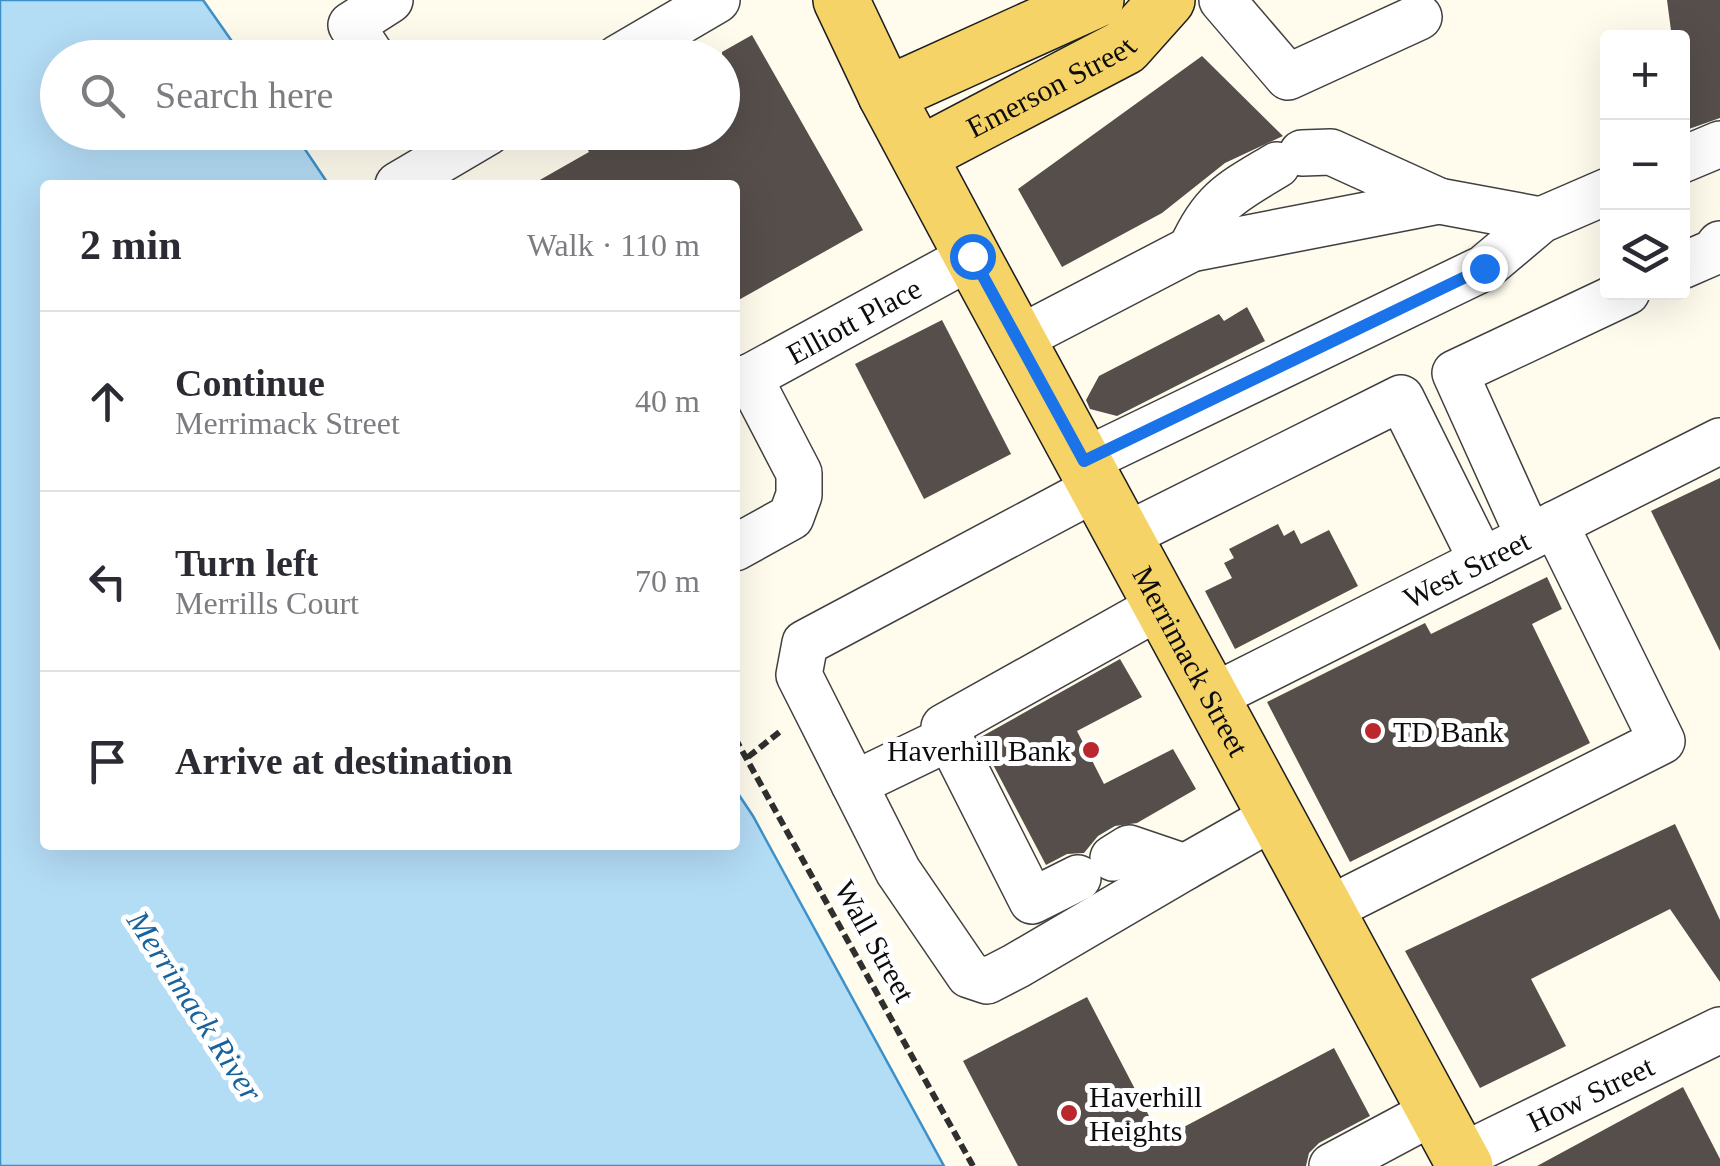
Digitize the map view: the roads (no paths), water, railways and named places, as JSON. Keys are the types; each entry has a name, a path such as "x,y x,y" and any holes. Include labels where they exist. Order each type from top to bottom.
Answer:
{"main road":[{"name":"Merrimack Street","path":"841,0 886,95 972,256 1454,1145"},
{"name":"Emerson Street","path":"886,95 1096,0"},
{"name":"Emerson Street","path":"919,155 1125,47 1167,0"}],"street":[{"path":"649,40 717,0"},
{"path":"1222,0 1288,77 1419,18"},
{"path":"360,40 350,25 379,1"},
{"path":"1690,157 1720,144"},
{"path":"402,180 429,150"},
{"path":"1190,249 1206,216 1231,192 1290,160 1331,152 1439,201 1540,220"},
{"path":"1276,816 1174,863 1054,944 987,981 969,975 898,871 799,675 806,643 1091,474 1484,268 1540,220 1600,194"},
{"path":"1018,339 1190,249 1439,201"},
{"path":"1690,262 1714,252 1720,244"},
{"name":"Elliott Place","path":"742,381 972,256"},
{"path":"1327,910 1662,741 1454,373 1609,300"},
{"path":"740,545 791,517 799,495 799,473 742,381"},
{"path":"1125,536 1401,398 1482,561"},
{"name":"West Street","path":"1212,697 1720,440"},
{"path":"1054,944 944,726 1162,605"},
{"path":"854,784 950,738"},
{"path":"1032,901 1130,848 1174,863"},
{"name":"How Street","path":"1332,1166 1454,1145 1714,1046"}],"water":[{"name":"Merrimack River","path":"0,0 203,0 231,40 40,40 40,150 305,150 326,180 40,180 40,850 740,850 740,796 944,1166 0,1166"}],"place":[{"name":"TD Bank","path":"1373,731"},
{"name":"Haverhill Bank","path":"1091,750"},
{"name":"Haverhill Heights","path":"1069,1113"}]}
